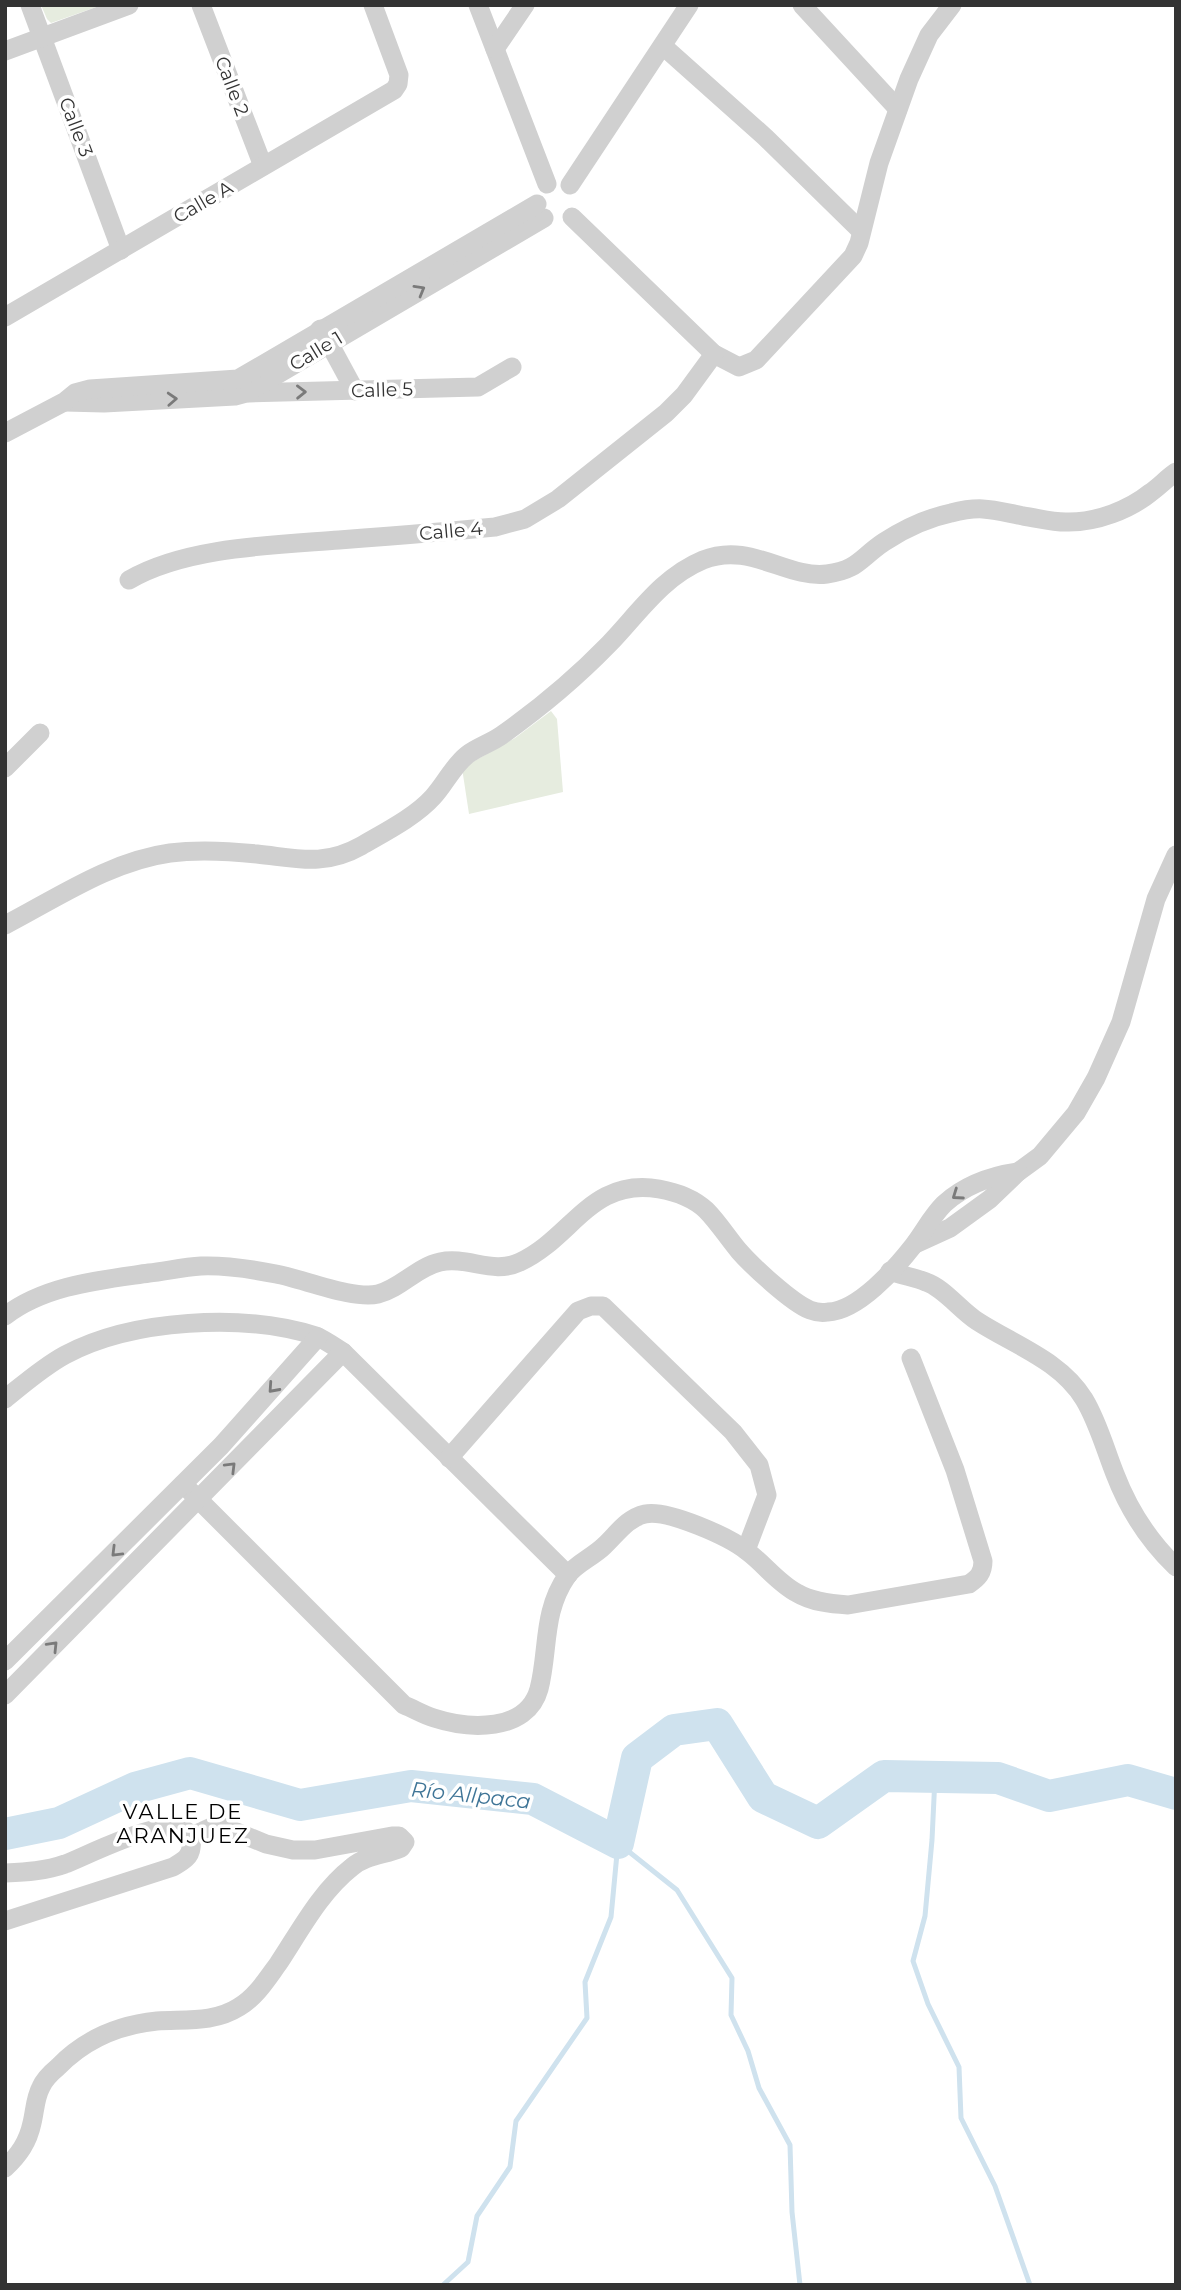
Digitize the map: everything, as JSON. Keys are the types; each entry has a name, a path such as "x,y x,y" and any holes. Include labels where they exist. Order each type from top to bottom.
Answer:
{"street":[{"name":"Calle 3","path":"30,5 121,250"},
{"path":"5,51 129,5"},
{"name":"Calle 2","path":"201,5 264,166"},
{"name":"Calle A","path":"5,317 394,90 399,75 373,5"},
{"path":"478,5 547,184"},
{"path":"495,49 525,5"},
{"path":"570,186 689,5"},
{"path":"802,5 898,109"},
{"path":"572,217 714,355 739,367 757,360 853,256 879,163 909,79 929,35 951,5"},
{"path":"663,46 765,137 861,231"},
{"path":"560,182 570,186 577,195 578,207 567,221 555,223 540,211 540,192 547,184 560,182"},
{"name":"Calle 1","path":"5,433 64,402 75,393 90,389 238,379 325,337 540,211"},
{"path":"325,337 355,391"},
{"name":"Calle 1","path":"64,402 104,403 235,396 246,393 325,337"},
{"name":"Calle 4","path":"129,580 164,563 200,555 284,544 495,527 525,519 558,499 666,412 684,395 714,355"},
{"name":"Calle 5","path":"246,393 478,387 512,367"},
{"path":"5,925 96,878 132,863 169,853 213,851 314,861 337,857 359,847 418,810 432,798 467,756 494,741 541,707 609,644 637,610 671,578 705,559 738,554 824,575 853,568 882,543 914,525 950,513 985,507 1070,523 1111,514 1132,506 1176,472"},
{"path":"5,768 40,733"},
{"path":"5,1316 15,1308 50,1292 114,1278 201,1266 246,1268 297,1278 353,1294 375,1295 393,1289 421,1270 440,1262 503,1268 522,1262 604,1195 626,1188 657,1188 685,1196 706,1210 741,1254 792,1298 812,1311 842,1310 858,1300 915,1244 950,1228 997,1194 1018,1172 1040,1156 1076,1113 1096,1078 1121,1022 1156,899 1176,855"},
{"path":"890,1271 934,1286 977,1321 1041,1357 1067,1377 1096,1421 1129,1505 1146,1532 1176,1567"},
{"path":"449,1458 578,1311 591,1306 603,1306 733,1432 760,1465 767,1495 746,1549"},
{"path":"5,1399 43,1368 68,1353 94,1343 162,1326 238,1322 318,1337 344,1352 568,1575"},
{"path":"5,1661 221,1446 318,1337"},
{"path":"5,1695 344,1352"},
{"path":"183,1484 393,1695 433,1718 454,1723 499,1724 516,1718 529,1708 538,1691 548,1617 568,1575 602,1549 632,1518 650,1513 677,1517 746,1549 796,1593 829,1604 848,1605 956,1587 969,1584 978,1578 983,1569 975,1535 954,1470 911,1359"},
{"path":"5,1873 31,1872 64,1865 146,1830 166,1826 177,1827 190,1837 192,1845 190,1854 173,1867 5,1921"},
{"path":"5,2168 16,2158 27,2141 41,2087 57,2067 77,2049 97,2036 122,2028 157,2021 199,2021 227,2014 242,2006 256,1993 315,1908 344,1874 364,1859 401,1848 405,1842 399,1836 392,1836 315,1850 293,1850 266,1844 227,1828 214,1826 190,1837"}],"shaded area":[{"path":"41,5 102,5 51,23"},
{"path":"551,711 557,719 563,792 469,814 462,768 515,738"}],"waterway":[{"name":"Río Allpaca","path":"5,1834 59,1823 135,1788 190,1773 300,1805 411,1786 533,1799 618,1843 637,1758 674,1730 717,1724 763,1797 818,1823 884,1776 998,1778 1049,1796 1128,1780 1176,1794"},
{"path":"935,1777 925,1916 913,1961 928,2004 959,2067 961,2118 995,2186 1030,2285"},
{"path":"618,1843 677,1890 732,1978 731,2015 748,2051 759,2088 790,2145 792,2212 800,2285"},
{"path":"443,2285 468,2262 477,2216 510,2167 516,2121 587,2018 585,1982 611,1917 618,1843"}],"district":[{"name":"VALLE DE ARANJUEZ","path":"183,1823"}]}
